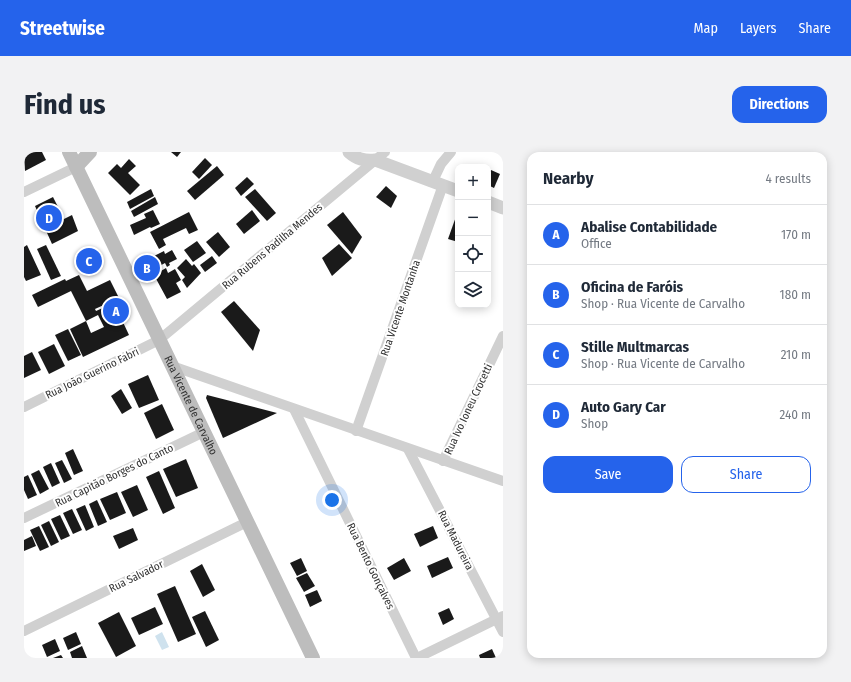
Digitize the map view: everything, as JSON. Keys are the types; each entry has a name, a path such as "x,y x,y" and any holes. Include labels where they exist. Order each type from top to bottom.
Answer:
{"main road":[{"name":"Rua Vicente de Carvalho","path":"68,152 313,658"},
{"path":"76,167 90,152"}],"street":[{"path":"349,152 357,158 365,161 380,156 455,190"},
{"name":"Rua Vicente Montanha","path":"356,431 438,183 440,164 451,152"},
{"name":"Rua Rubens Padilha Mendes","path":"159,340 380,156"},
{"path":"24,192 76,167"},
{"path":"491,203 503,208"},
{"name":"Rua Ivo Ioneu Crocetti","path":"444,461 503,336"},
{"name":"Rua João Guerino Fabri","path":"24,407 159,340"},
{"path":"172,366 503,481"},
{"name":"Rua Bento Gonçalves","path":"294,409 416,658"},
{"name":"Rua Capitão Borges do Canto","path":"24,518 204,432"},
{"name":"Rua Madureira","path":"408,449 500,618 503,632"},
{"name":"Rua Salvador","path":"24,630 247,522"},
{"path":"416,658 500,618"}],"water":[{"path":"162,632 169,647 162,650 155,636"}],"building":[{"path":"24,152 42,152 46,160 25,171"},
{"path":"171,152 181,152 177,157"},
{"path":"205,158 212,165 199,179 192,172"},
{"path":"129,159 136,166 128,173 140,185 130,195 108,173 117,164 121,168"},
{"path":"217,166 224,175 195,200 187,191"},
{"path":"491,170 500,174 494,188 491,186"},
{"path":"247,177 254,184 241,196 235,188"},
{"path":"386,186 397,196 391,208 376,197"},
{"path":"151,189 154,196 130,209 127,202"},
{"path":"255,189 276,213 267,221 245,197"},
{"path":"53,197 64,219 72,215 78,231 52,244 35,206"},
{"path":"155,197 158,204 134,217 131,211"},
{"path":"153,210 160,224 134,235 130,225 146,218 144,214"},
{"path":"252,210 260,221 244,234 236,224"},
{"path":"189,212 198,230 189,234 186,228 163,239 166,245 159,249 150,232"},
{"path":"343,212 362,237 352,254 327,225"},
{"path":"455,219 455,241 448,239"},
{"path":"218,232 230,247 219,257 206,242"},
{"path":"197,241 206,253 193,262 184,250"},
{"path":"339,244 352,258 332,276 322,258"},
{"path":"27,245 41,275 26,281 24,277 24,247"},
{"path":"46,245 61,276 51,280 37,249"},
{"path":"172,250 177,259 169,263 170,265 167,267 165,263 154,269 148,259 164,251 165,254"},
{"path":"212,256 217,263 205,272 200,265"},
{"path":"186,259 192,266 194,264 201,273 187,288 182,280 185,277 177,268"},
{"path":"166,268 168,273 175,269 181,280 176,283 181,292 167,299 154,275"},
{"path":"79,275 87,291 110,280 119,298 95,309 96,311 114,303 129,335 83,357 70,329 86,321 71,291 38,307 32,295 65,279 66,281","holes":["98,315 104,327 91,333 86,321"]},
{"path":"234,301 260,330 253,351 221,312"},
{"path":"68,329 81,355 68,361 55,335"},
{"path":"54,344 65,366 49,374 38,352"},
{"path":"32,352 41,370 24,378 24,356"},
{"path":"148,375 159,400 139,408 128,384"},
{"path":"121,389 132,408 122,414 111,396"},
{"path":"207,395 277,413 223,438 206,398"},
{"path":"162,404 174,430 156,439 144,413"},
{"path":"73,449 83,471 74,475 65,453"},
{"path":"186,459 198,488 176,497 163,469"},
{"path":"62,460 72,479 64,483 55,463"},
{"path":"51,463 60,483 52,487 43,467"},
{"path":"39,470 49,489 40,494 31,474"},
{"path":"159,471 175,508 163,514 146,477"},
{"path":"28,475 37,495 28,499 24,490 24,477"},
{"path":"137,485 148,510 133,517 121,492"},
{"path":"117,492 126,513 110,520 100,499"},
{"path":"97,500 107,522 98,526 89,504"},
{"path":"85,505 94,527 86,531 76,509"},
{"path":"72,509 82,530 73,534 63,513"},
{"path":"60,515 70,536 61,540 51,519"},
{"path":"49,521 59,542 51,546 41,525"},
{"path":"39,526 49,547 40,551 30,530"},
{"path":"433,526 438,538 420,547 414,534"},
{"path":"133,528 138,540 119,549 113,536"},
{"path":"32,536 36,546 24,551 24,540"},
{"path":"448,557 453,568 432,578 427,566"},
{"path":"301,558 307,571 297,576 290,563"},
{"path":"404,558 411,571 394,580 387,568"},
{"path":"202,564 215,590 203,597 190,571"},
{"path":"307,573 315,586 304,592 296,578"},
{"path":"175,586 196,634 178,642 157,594"},
{"path":"317,590 322,601 310,607 305,595"},
{"path":"155,607 163,624 139,635 131,618"},
{"path":"449,608 454,619 443,625 438,613"},
{"path":"205,611 219,640 206,647 192,617"},
{"path":"119,612 136,646 116,657 98,623"},
{"path":"76,632 81,644 68,650 63,638"},
{"path":"55,639 60,651 47,657 42,645"},
{"path":"82,646 87,658 72,658 70,652"},
{"path":"492,649 496,658 480,658 479,655"},
{"path":"61,655 63,658 53,658"}],"place":[{"name":"Auto Gary Car","path":"49,218"},
{"name":"Stille Multmarcas","path":"89,261"},
{"name":"Oficina de Faróis","path":"147,268"},
{"name":"Abalise Contabilidade","path":"116,311"}]}
